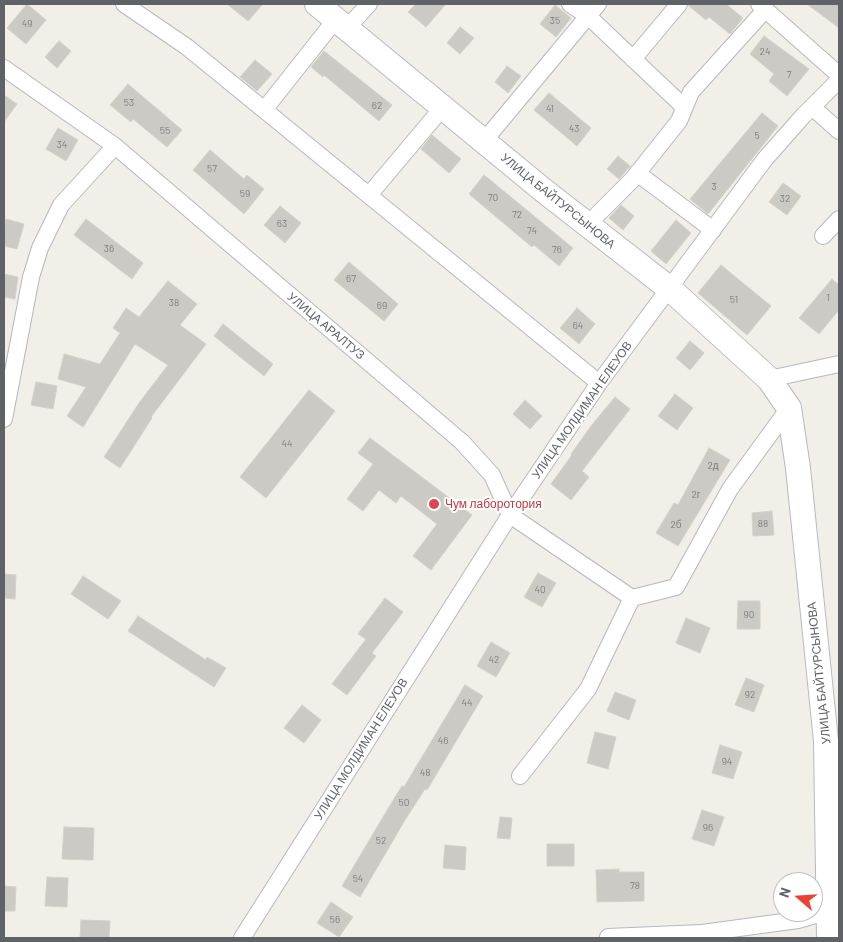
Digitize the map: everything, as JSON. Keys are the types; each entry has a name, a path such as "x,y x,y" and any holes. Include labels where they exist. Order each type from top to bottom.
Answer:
{"street":[{"path":"124,4 188,47 599,383"},
{"name":"УЛИЦА БАЙТУРСЫНОВА","path":"318,4 484,141 670,289 769,378 788,408 798,468 826,741 830,938"},
{"path":"264,110 341,23 369,4"},
{"path":"570,4 593,10 633,59 684,107"},
{"path":"633,59 679,4"},
{"path":"588,224 637,173 679,121 691,92 762,7 839,75"},
{"path":"484,141 593,10"},
{"name":"УЛИЦА АРАЛТУЗ","path":"4,68 114,146 462,442 492,475 510,514"},
{"name":"УЛИЦА МОЛДИМАН ЕЛЕУОВ","path":"242,938 510,514 599,383 765,159 839,80"},
{"path":"369,195 443,107"},
{"path":"812,107 839,132"},
{"path":"4,420 31,277 40,248 61,205 114,146"},
{"path":"637,173 713,230"},
{"path":"823,236 839,219"},
{"path":"769,378 839,364"},
{"path":"510,514 632,598 676,587 730,489 788,408"},
{"path":"520,776 588,689 632,598"},
{"path":"608,938 702,935 798,920 829,911"}],"building":[{"path":"27,4 46,20 26,44 7,28"},
{"path":"227,4 263,4 248,21"},
{"path":"416,4 446,4 426,27 408,12"},
{"path":"689,4 726,4 743,18 730,34 709,17 706,20"},
{"path":"807,4 839,4 839,28"},
{"path":"555,5 571,18 556,37 540,24"},
{"path":"460,27 474,38 460,54 447,43"},
{"path":"764,36 809,69 787,96 769,81 774,74 750,54"},
{"path":"59,41 71,51 57,68 45,57"},
{"path":"324,51 392,105 379,121 324,75 323,77 311,67"},
{"path":"255,60 272,74 257,91 240,77"},
{"path":"507,66 521,76 508,93 495,82"},
{"path":"128,84 182,130 167,147 133,119 131,122 110,105"},
{"path":"549,93 591,128 577,146 534,110"},
{"path":"4,95 17,104 4,122"},
{"path":"762,113 778,126 708,214 690,199"},
{"path":"58,128 78,140 66,161 46,149"},
{"path":"432,135 461,159 449,173 421,149"},
{"path":"210,150 244,179 247,175 264,189 244,214 193,170"},
{"path":"618,156 630,166 619,179 607,169"},
{"path":"484,175 573,248 559,266 534,245 532,247 469,194"},
{"path":"783,183 801,196 787,215 769,202"},
{"path":"621,205 634,216 623,230 609,218"},
{"path":"280,206 301,223 285,243 264,225"},
{"path":"6,219 24,224 17,249 4,246"},
{"path":"86,219 143,263 132,279 74,235"},
{"path":"676,220 691,233 666,264 651,251"},
{"path":"349,262 398,304 384,321 334,280"},
{"path":"721,265 771,306 747,335 698,293"},
{"path":"4,274 18,277 15,299 4,297"},
{"path":"832,279 839,285 839,310 819,334 799,318"},
{"path":"168,281 197,304 180,325 206,344 151,417 120,468 104,457 139,403 168,365 135,344 83,427 67,416 86,387 58,379 64,354 100,364 120,333 113,328 126,308 139,317"},
{"path":"577,308 595,324 579,344 560,328"},
{"path":"223,324 273,364 264,376 214,336"},
{"path":"690,341 704,353 690,370 676,358"},
{"path":"36,382 57,386 53,409 31,405"},
{"path":"309,390 335,411 266,498 240,477"},
{"path":"675,394 693,408 677,430 658,416"},
{"path":"615,397 630,409 582,471 589,477 571,500 551,484 591,426"},
{"path":"525,400 542,416 530,429 513,414"},
{"name":"Чум лаборотория","path":"370,438 472,515 431,570 413,556 437,524 401,496 396,503 379,490 363,511 347,499 373,464 358,453"},
{"path":"709,448 730,460 678,546 656,533 674,503 678,505"},
{"path":"772,511 774,535 753,536 752,513"},
{"path":"538,573 556,583 542,607 524,597"},
{"path":"4,574 16,575 15,599 4,598"},
{"path":"83,576 121,601 108,619 71,594"},
{"path":"385,598 403,612 372,653 376,656 347,695 332,684 366,639 358,634"},
{"path":"738,601 760,601 760,629 737,629"},
{"path":"138,616 206,660 207,657 226,668 214,687 128,631"},
{"path":"686,618 710,628 700,653 676,643"},
{"path":"491,642 510,653 496,677 477,666"},
{"path":"746,678 764,685 754,712 735,705"},
{"path":"465,685 483,696 427,790 425,789 405,820 360,897 342,886"},
{"path":"615,692 636,700 629,720 607,711"},
{"path":"302,705 321,720 304,743 284,728"},
{"path":"595,732 616,737 608,769 587,763"},
{"path":"720,745 742,752 733,779 712,773"},
{"path":"702,810 724,817 714,846 692,839"},
{"path":"500,817 512,818 510,839 497,838"},
{"path":"64,827 94,828 93,860 62,859"},
{"path":"547,844 574,844 574,866 547,866"},
{"path":"445,845 466,847 465,870 443,868"},
{"path":"619,869 619,872 644,872 644,901 597,902 596,870"},
{"path":"47,877 68,878 67,907 45,906"},
{"path":"4,886 16,887 15,911 4,911"},
{"path":"331,902 353,917 339,937 317,923"},
{"path":"81,920 110,921 109,938 80,938"}],"place":[{"name":"Чум лаборотория","path":"434,504"}]}
